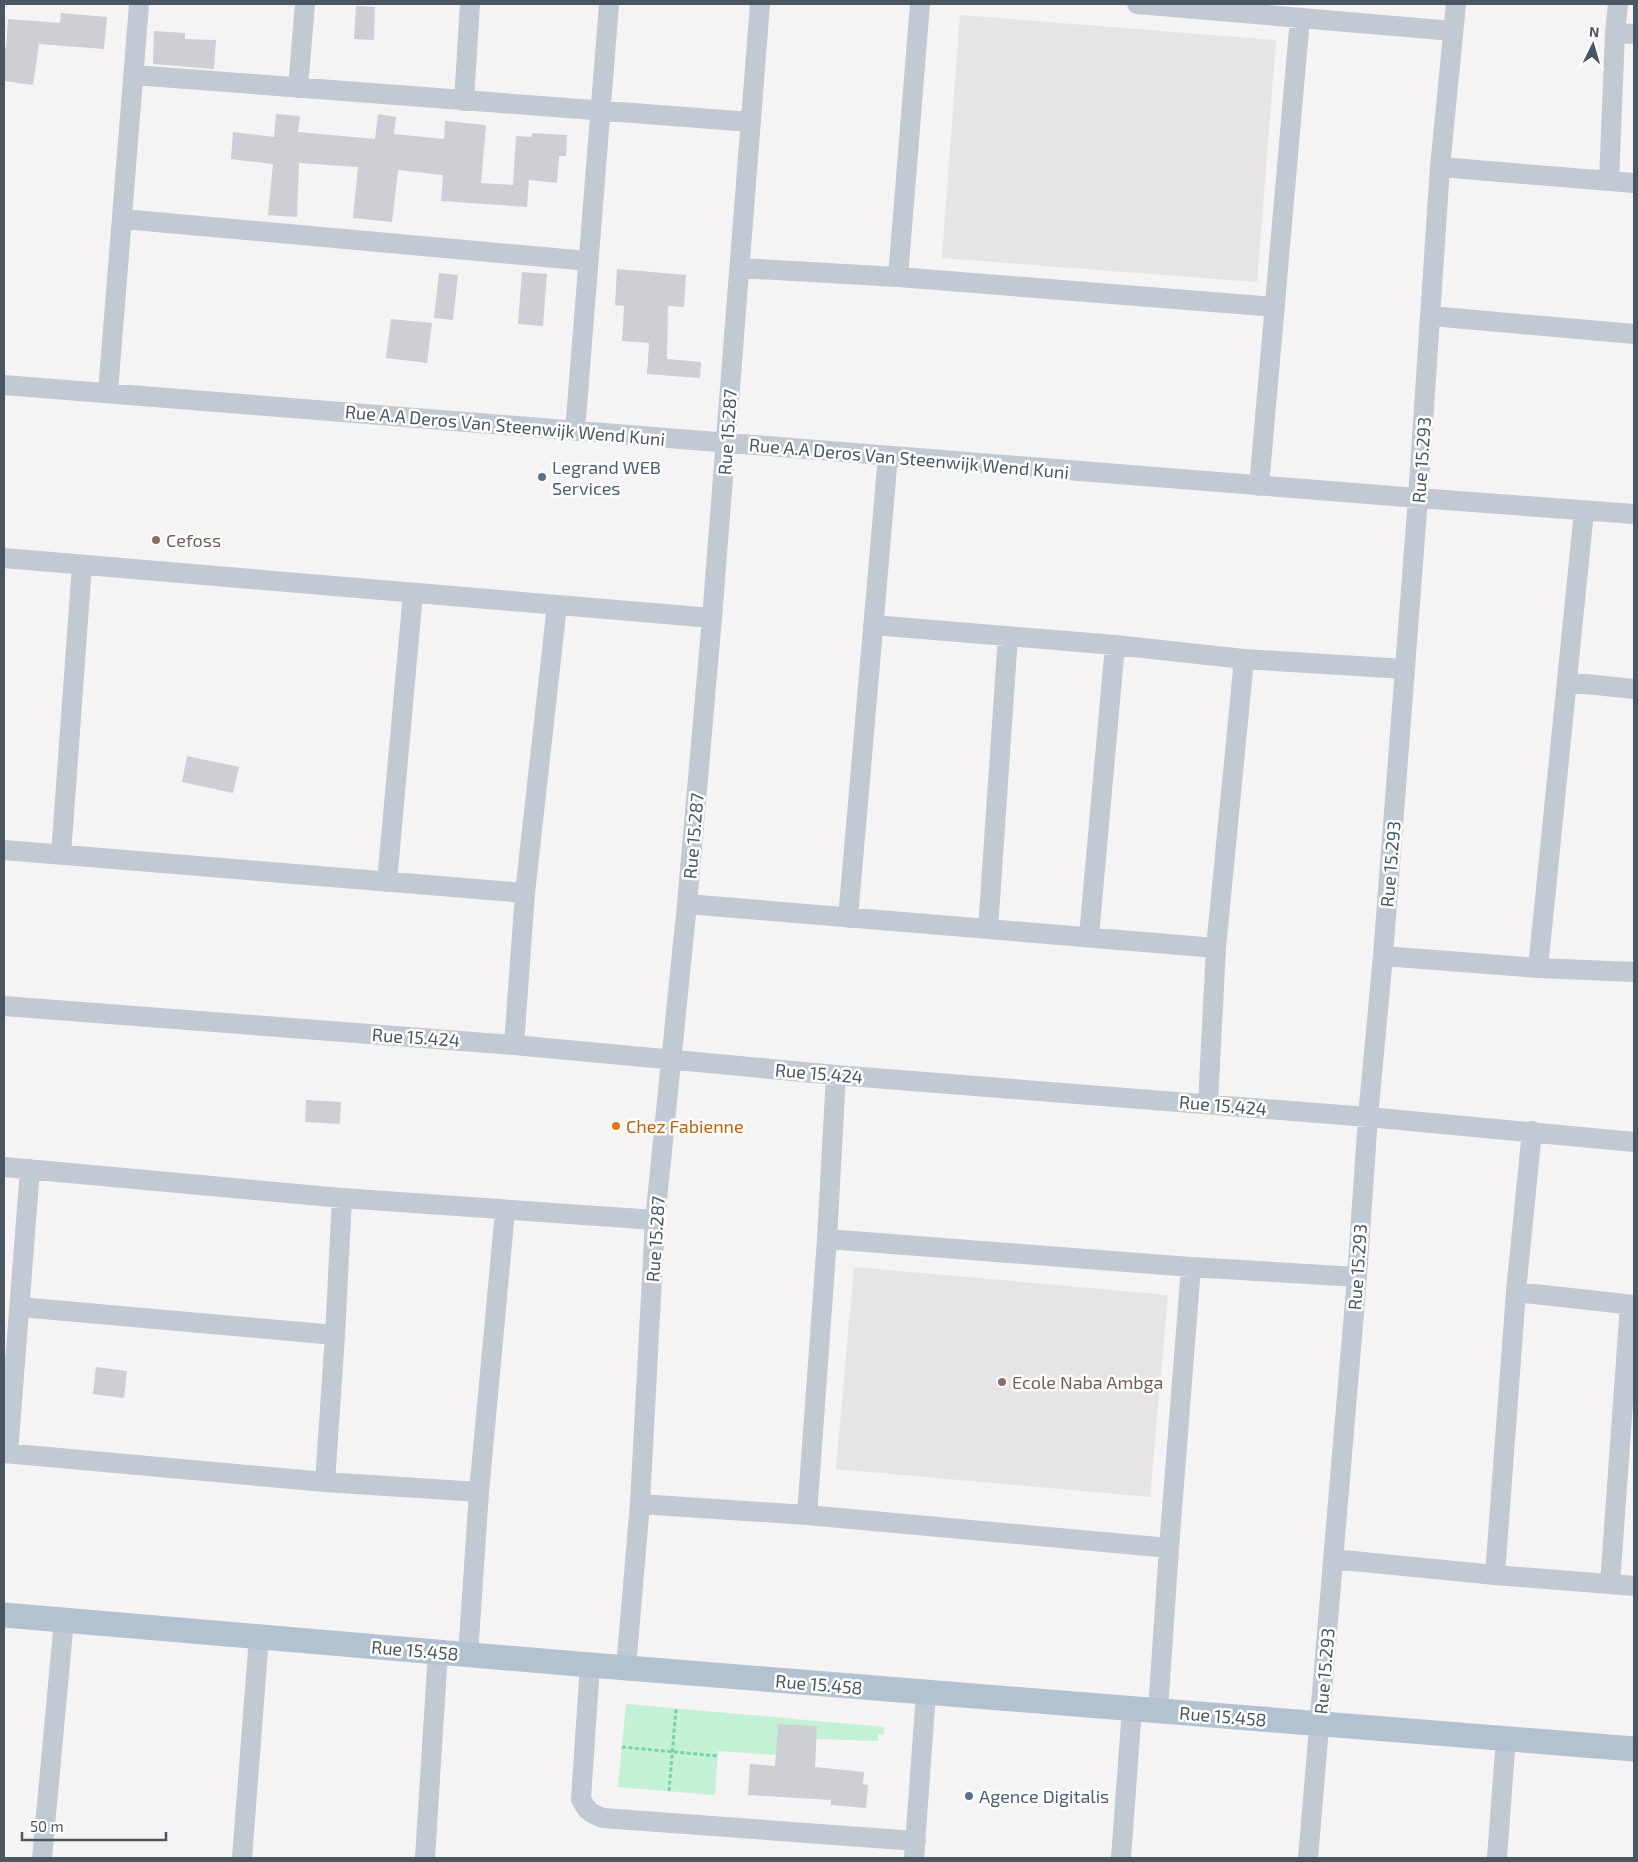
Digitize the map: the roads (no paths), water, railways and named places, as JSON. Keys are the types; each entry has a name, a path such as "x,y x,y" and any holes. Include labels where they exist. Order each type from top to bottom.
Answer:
{"main road":[{"name":"Rue 15.458","path":"4,1615 926,1693 1506,1737 1634,1749"}],"street":[{"path":"108,392 123,218 138,4"},
{"path":"298,88 305,4"},
{"path":"464,101 470,4"},
{"path":"575,431 609,4"},
{"name":"Rue 15.287","path":"626,1668 640,1504 655,1220 687,904 712,618 760,4"},
{"path":"898,277 920,4"},
{"path":"1137,4 1453,31"},
{"name":"Rue 15.293","path":"1308,1858 1357,1277 1368,1117 1383,956 1418,498 1440,167 1456,4"},
{"path":"1609,181 1624,33 1618,4"},
{"path":"1259,486 1300,18"},
{"path":"134,75 751,122"},
{"path":"1440,167 1634,184"},
{"path":"123,218 588,262"},
{"path":"740,268 898,277 1275,307"},
{"path":"1431,316 1634,334"},
{"name":"Rue A.A Deros Van Steenwijk Wend Kuni","path":"4,385 1259,486 1634,514"},
{"path":"848,918 888,456"},
{"path":"1538,968 1584,511"},
{"path":"4,558 712,618"},
{"path":"61,855 82,565"},
{"path":"387,882 412,593"},
{"path":"514,1045 525,893 557,605"},
{"path":"873,625 1115,645 1244,659 1405,669"},
{"path":"988,929 1008,636"},
{"path":"1089,936 1115,645"},
{"path":"1208,1103 1216,948 1244,659"},
{"path":"1567,682 1634,689"},
{"path":"4,850 525,893"},
{"path":"687,904 1216,948"},
{"path":"1383,956 1538,968 1634,972"},
{"name":"Rue 15.424","path":"4,1006 670,1058 836,1075 1208,1103 1532,1131 1634,1142"},
{"path":"807,1515 836,1075"},
{"path":"1495,1575 1516,1292 1532,1131"},
{"path":"4,1167 342,1198 505,1211 655,1220"},
{"path":"30,1170 20,1307 6,1453 325,1482 479,1492"},
{"path":"325,1482 342,1198"},
{"path":"468,1655 479,1492 505,1211"},
{"path":"826,1239 1191,1267 1357,1277"},
{"path":"1158,1710 1191,1267"},
{"path":"1516,1292 1632,1305 1610,1584"},
{"path":"20,1307 335,1335"},
{"path":"640,1504 807,1515 1169,1548"},
{"path":"1334,1559 1495,1575 1634,1586"},
{"path":"42,1858 64,1620"},
{"path":"242,1858 259,1636"},
{"path":"424,1858 438,1652"},
{"path":"590,1665 580,1799 586,1809 593,1815 603,1818 823,1829 915,1850 926,1693"},
{"path":"1121,1858 1132,1708"},
{"path":"1497,1858 1506,1737"}],"place":[{"name":"Legrand WEB Services","path":"542,477"},
{"name":"Cefoss","path":"156,540"},
{"name":"Chez Fabienne","path":"616,1126"},
{"name":"Ecole Naba Ambga","path":"1002,1382"},
{"name":"Agence Digitalis","path":"969,1796"}]}
